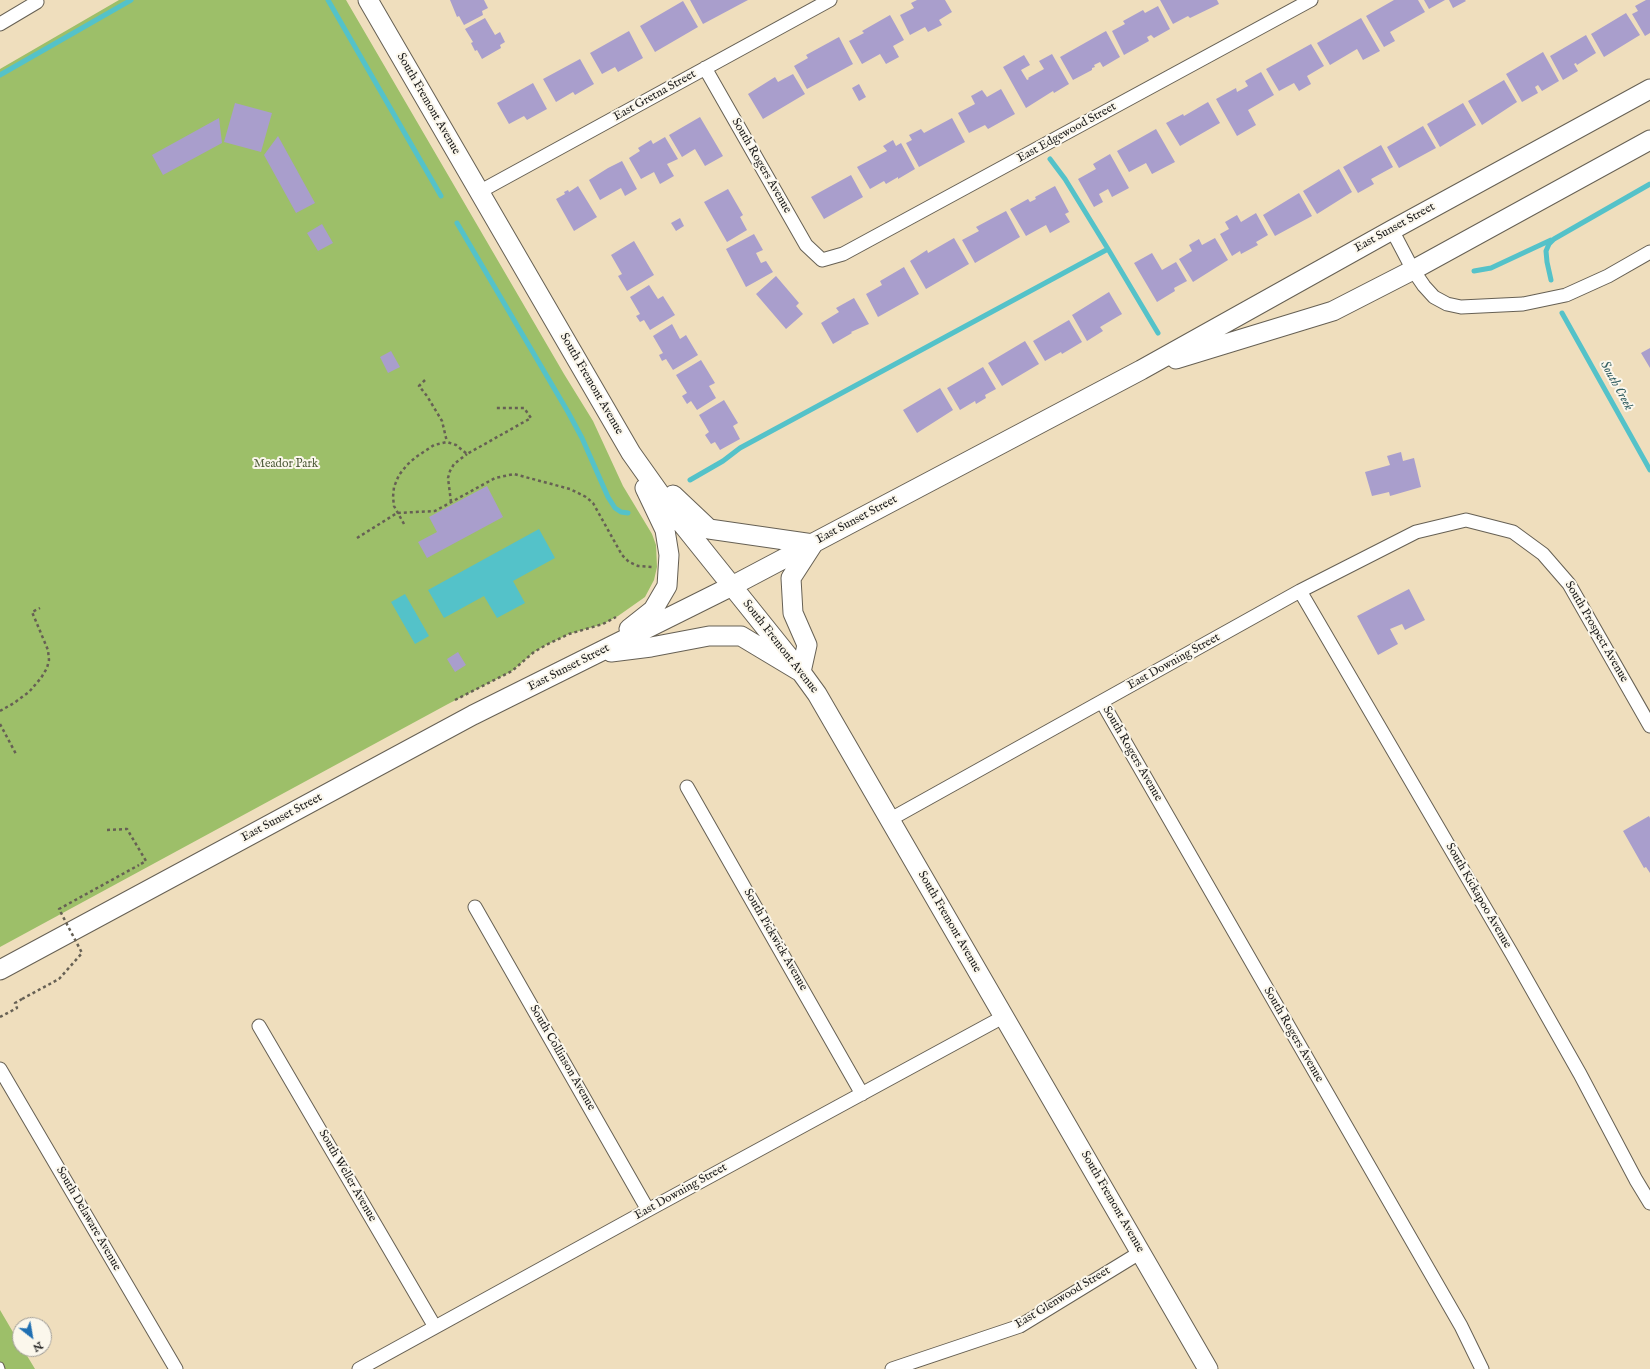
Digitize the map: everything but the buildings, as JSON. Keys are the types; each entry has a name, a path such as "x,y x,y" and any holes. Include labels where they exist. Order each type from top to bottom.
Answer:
{"main road":[{"name":"South Fremont Avenue","path":"368,0 638,463 672,510 801,672 824,707 1208,1369"},
{"name":"East Sunset Street","path":"0,970 473,715 732,586 1141,370 1392,230 1650,90"},
{"name":"East Sunset Street","path":"1141,370 1333,311 1413,270 1650,140"},
{"path":"598,653 651,647 709,636 741,636 801,672 807,645 793,613 790,578 813,544 709,528 680,503 647,468 638,463"},
{"path":"598,653 653,610 667,586 669,555 665,530 642,483 638,463"}],"street":[{"name":"East Gretna Street","path":"479,192 830,0"},
{"name":"East Edgewood Street","path":"822,260 843,254 1311,0"},
{"path":"0,24 37,2"},
{"name":"South Rogers Avenue","path":"705,68 806,245 822,260"},
{"path":"1392,230 1413,270 1434,297 1447,304 1461,307 1522,304 1545,300 1586,287 1650,252"},
{"name":"East Downing Street","path":"889,820 1300,591 1416,532 1466,520"},
{"name":"South Prospect Avenue","path":"1466,520 1513,532 1544,554 1569,584 1650,726"},
{"name":"South Kickapoo Avenue","path":"1300,591 1512,954 1580,1074 1636,1180 1650,1203"},
{"name":"South Rogers Avenue","path":"1102,702 1461,1326 1482,1369"},
{"name":"South Pickwick Avenue","path":"687,787 862,1094"},
{"name":"South Collinson Avenue","path":"475,907 648,1210"},
{"name":"East Downing Street","path":"359,1369 1004,1017"},
{"name":"South Weller Avenue","path":"259,1026 435,1327"},
{"name":"South Delaware Avenue","path":"0,1069 176,1369"},
{"name":"East Glenwood Street","path":"892,1369 1020,1326 1141,1252"}],"path":[{"path":"425,380 420,386 442,420 448,442"},
{"path":"451,502 448,478 454,464 467,454 531,418 524,408 495,408"},
{"path":"404,524 397,513 393,497 394,487 399,476 407,465 434,445 448,442 456,445 467,454"},
{"path":"357,538 397,513 435,511 496,478 514,474 570,488 586,497 593,503 622,555 629,562 638,566 657,567"},
{"path":"0,711 29,692 47,668 49,660 48,650 32,612 40,608"},
{"path":"455,700 512,671 534,652 546,645 569,634 603,624 618,616"},
{"path":"0,724 16,754"},
{"path":"0,1017 17,1008 15,1003 58,979 82,953 59,908 146,861 127,828 107,830"}],"green space":[{"name":"Meador Park","path":"119,0 346,0 564,374 593,421 623,486 652,534 656,545 657,567 654,580 645,597 618,616 603,624 569,634 546,645 534,652 512,671 448,704 0,947 0,69"},
{"path":"0,1310 12,1330 12,1357 28,1357 35,1369 0,1369"}],"water":[{"path":"539,529 555,558 513,581 525,603 497,618 484,596 444,618 428,590"},
{"path":"405,594 429,636 415,644 391,602"}],"waterway":[{"path":"0,75 131,0"},
{"path":"328,0 441,196"},
{"path":"1050,159 1065,179 1158,333"},
{"name":"South Creek","path":"1551,280 1546,251 1549,244 1554,239 1650,184"},
{"path":"457,223 568,412 582,438 608,497 615,508 621,512 628,513"},
{"path":"1474,271 1491,268 1551,240"},
{"path":"690,480 723,461 740,448 1108,249"},
{"name":"South Creek","path":"1562,313 1650,470"}]}
